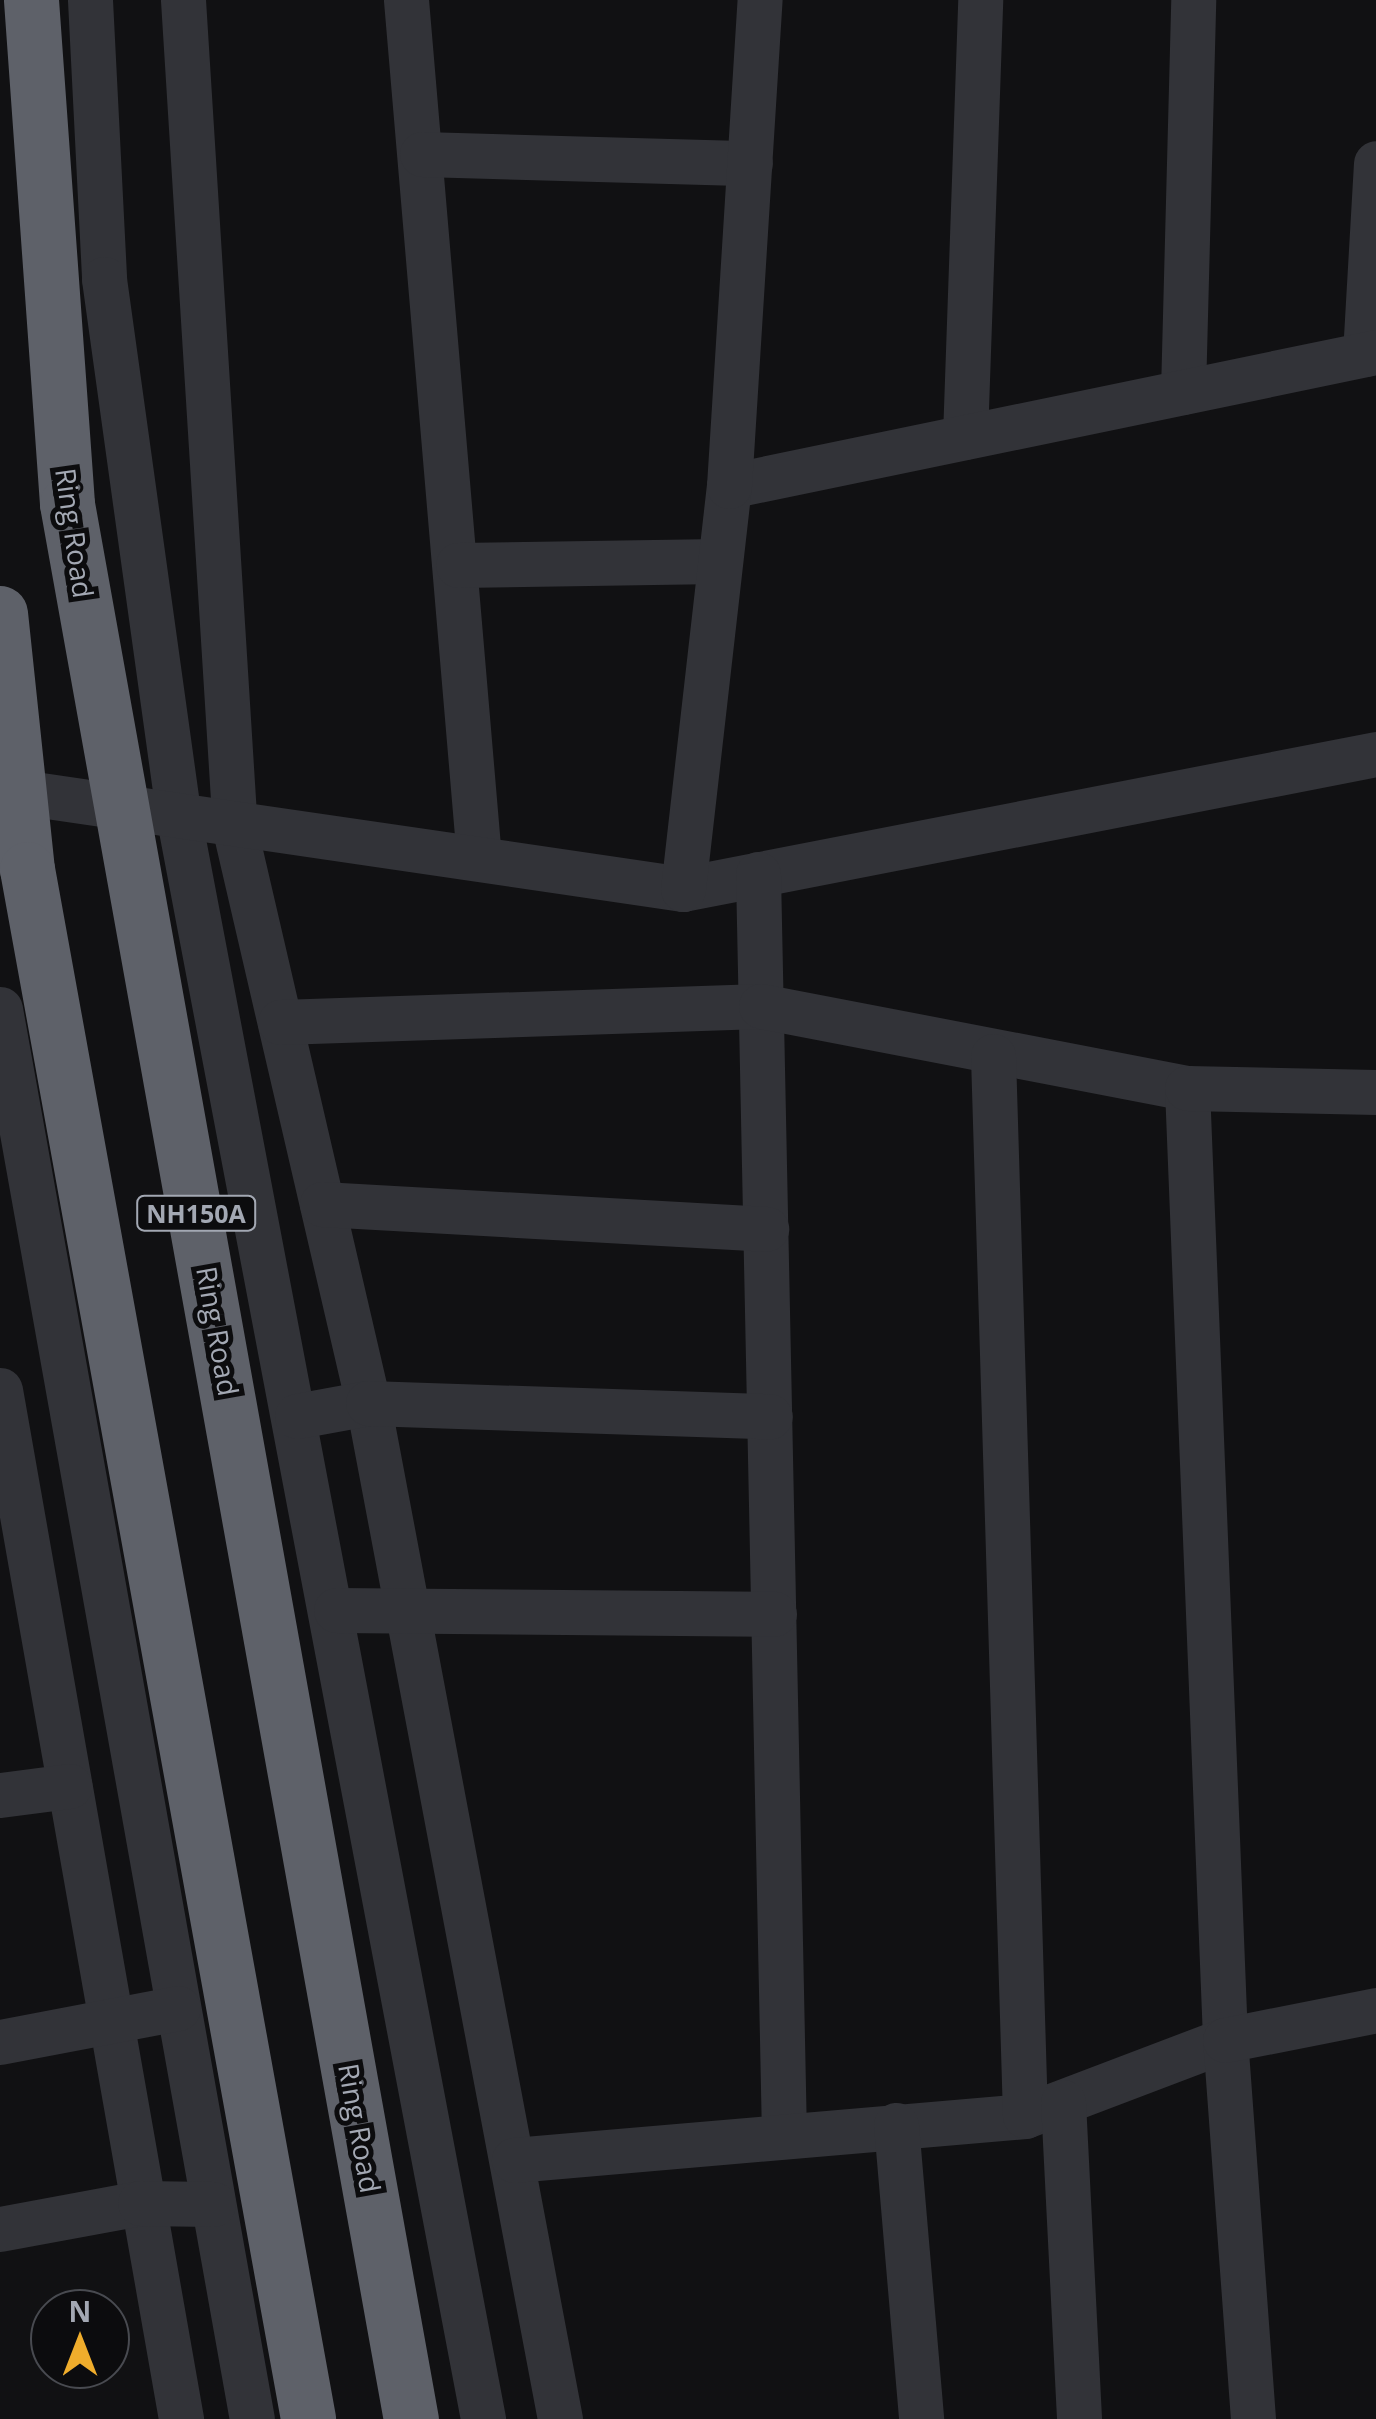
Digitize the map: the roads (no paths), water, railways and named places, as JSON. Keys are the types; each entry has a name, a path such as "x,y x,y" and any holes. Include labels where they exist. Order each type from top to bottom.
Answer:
{"highway":[{"name":"Ring Road","path":"31,0 67,504 411,2419"},
{"path":"0,613 9,792 308,2419"}],"street":[{"path":"90,0 104,279 180,819 336,1610 484,2419"},
{"path":"183,0 236,830 368,1403 560,2419"},
{"path":"406,0 458,565 479,858"},
{"path":"683,889 729,486 760,0"},
{"path":"965,437 980,0"},
{"path":"1183,392 1192,0"},
{"path":"422,154 750,163"},
{"path":"729,486 1370,353 1376,164"},
{"path":"458,565 719,561"},
{"path":"9,792 236,830 479,858 683,889 1376,754"},
{"path":"758,874 784,2134"},
{"path":"280,1022 762,1006 993,1056 1186,1088 1376,1092"},
{"path":"0,1009 252,2419"},
{"path":"993,1056 1044,2109 1079,2419"},
{"path":"1186,1088 1225,2040 1252,2419"},
{"path":"322,1204 766,1229"},
{"path":"0,1390 69,1786 105,2023 181,2419"},
{"path":"297,1416 368,1403 770,1416"},
{"path":"336,1610 408,1614 774,1614"},
{"path":"0,1795 69,1786"},
{"path":"0,2042 178,2008"},
{"path":"514,2160 1044,2109 1225,2040 1376,2010"},
{"path":"896,2126 921,2419"},
{"path":"0,2228 140,2203 213,2204"}]}
